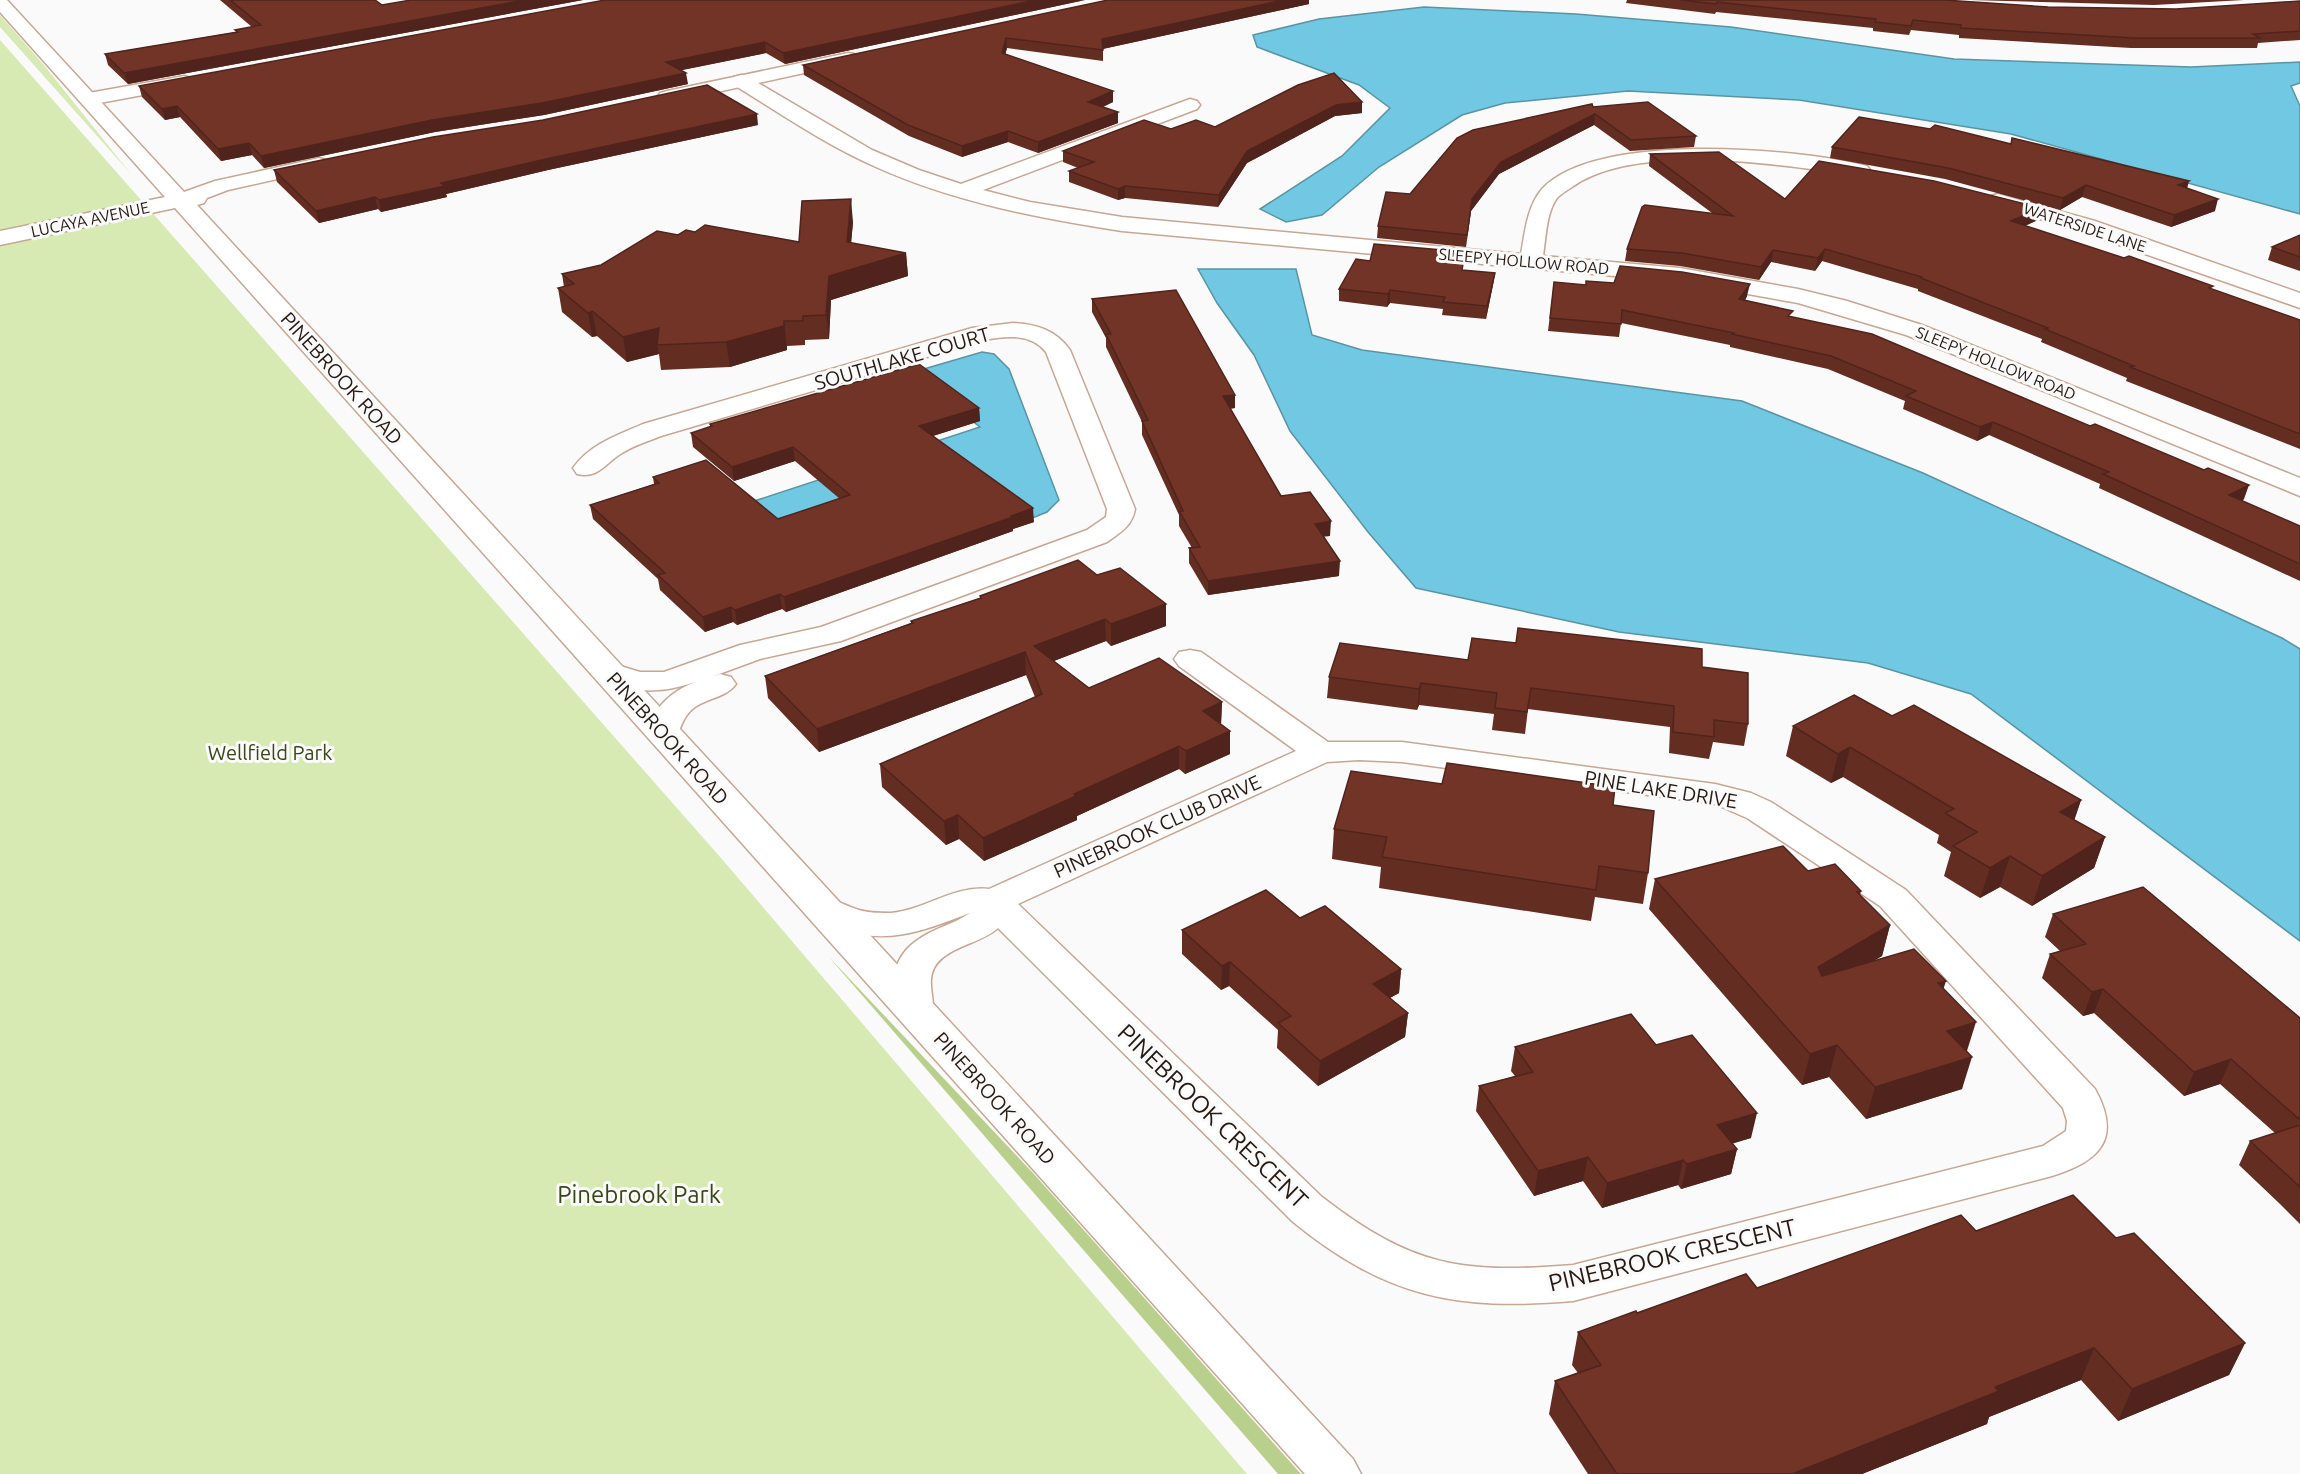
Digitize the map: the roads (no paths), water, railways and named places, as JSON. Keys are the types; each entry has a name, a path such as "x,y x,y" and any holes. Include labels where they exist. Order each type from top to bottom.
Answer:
{"street":[{"name":"PINEBROOK ROAD","path":"0,2 1336,1474"},
{"path":"648,100 867,54"},
{"path":"88,99 204,78"},
{"name":"SLEEPY HOLLOW ROAD","path":"741,81 855,149 928,180 1032,209 1122,224 1680,275 1761,288 1839,306 1958,346 2300,488"},
{"path":"962,191 1190,105"},
{"path":"1531,261 1543,202 1563,182 1597,167 1652,157 1719,155 1782,160 1885,175"},
{"name":"LUCAYA AVENUE","path":"0,238 181,200 232,195 335,167"},
{"name":"WATERSIDE LANE","path":"1978,194 2087,226 2300,302"},
{"name":"SOUTHLAKE COURT","path":"587,468 612,447 652,430 981,333 1022,330 1050,340 1058,350 1120,504 1119,520 1106,531 1087,540 830,633 751,652 666,681 637,682 607,671"},
{"name":"SOUTHLAKE COURT","path":"663,731 666,718 681,700 782,660 830,633"},
{"path":"1190,659 1281,726 1321,752"},
{"name":"PINE LAKE DRIVE","path":"1321,752 1359,750 1402,752 1715,794 1749,805 1873,884 1909,913 2080,1100 2087,1118 2086,1137"},
{"name":"PINEBROOK CLUB DRIVE","path":"824,909 850,922 886,927 919,920 967,900 993,901 1321,752"},
{"path":"915,1009 910,986 912,971 917,963 925,952 940,942 982,924 992,914 993,901"},
{"name":"PINEBROOK CRESCENT","path":"993,901 1332,1231 1359,1250 1431,1279 1476,1287 1527,1288 1573,1283 2052,1160 2072,1151 2086,1137"}],"water":[{"path":"1424,7 1576,14 1731,27 1954,59 2191,67 2300,62 2300,83 2291,86 2300,106 2300,214 2011,134 1799,100 1628,91 1505,103 1462,115 1379,167 1322,215 1286,222 1260,209 1342,156 1390,108 1359,85 1257,47 1253,35 1319,19"},
{"path":"1198,269 1296,269 1312,335 1362,350 1742,401 1923,473 2282,638 2300,649 2300,941 1971,694 1868,663 1619,632 1416,588 1368,532 1290,431 1254,355 1217,303"},
{"path":"982,352 994,354 1009,369 1059,500 1047,512 1025,521 952,467 746,528 721,512 980,427 914,377 924,369"}],"park label":[{"name":"Wellfield Park","path":"270,752"},
{"name":"Pinebrook Park","path":"639,1194"}]}
